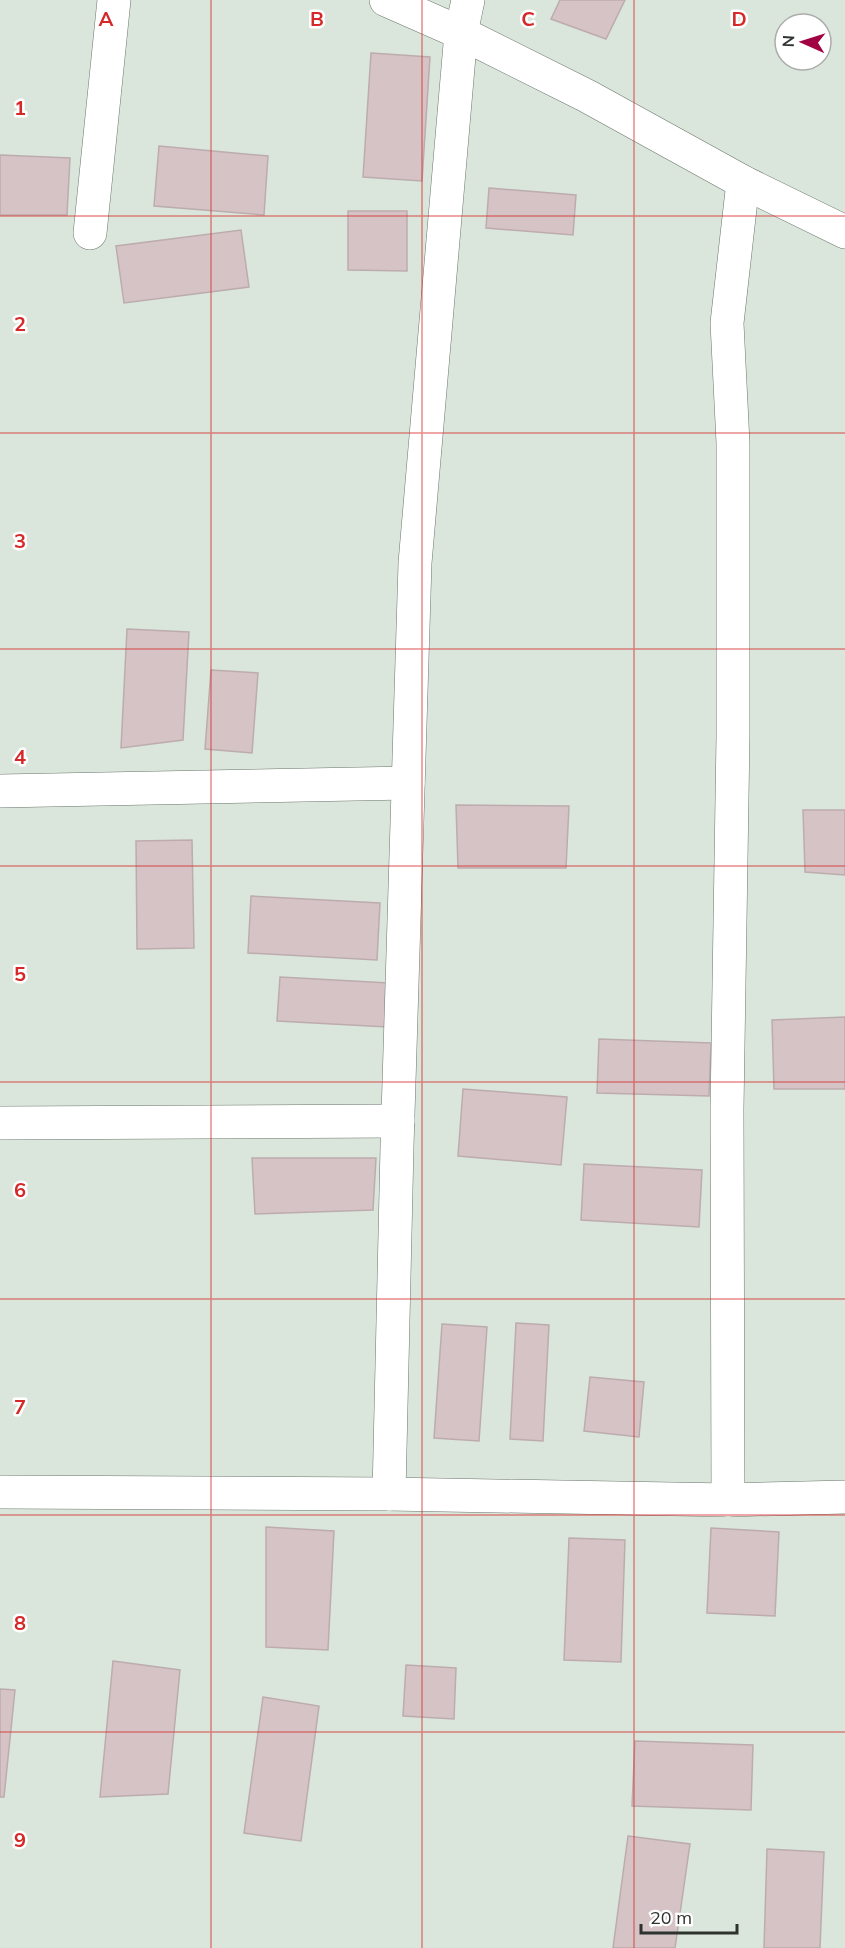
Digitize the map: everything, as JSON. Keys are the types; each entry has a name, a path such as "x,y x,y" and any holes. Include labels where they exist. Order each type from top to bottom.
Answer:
{"street":[{"path":"90,233 114,0"},
{"path":"386,0 461,33 587,96 743,182 845,232"},
{"path":"389,1494 415,563 461,33 468,0"},
{"path":"728,1500 727,1109 733,736 734,443 727,323 743,182"},
{"path":"0,791 408,783"},
{"path":"0,1123 398,1121"},
{"path":"0,1492 389,1494 728,1500 845,1497"}],"building":[{"path":"560,0 625,0 606,39 551,19"},
{"path":"371,53 430,57 422,181 363,177"},
{"path":"159,146 268,156 264,215 154,206"},
{"path":"0,155 70,158 67,215 0,215"},
{"path":"489,188 576,195 573,235 486,228"},
{"path":"348,211 407,211 407,271 348,270"},
{"path":"241,230 249,287 124,303 116,246"},
{"path":"127,629 189,632 183,740 121,748"},
{"path":"211,670 258,673 252,753 205,749"},
{"path":"456,805 569,806 566,868 458,868"},
{"path":"803,810 845,810 845,875 805,872"},
{"path":"192,840 194,948 137,949 136,841"},
{"path":"251,896 380,903 377,960 248,953"},
{"path":"280,977 389,983 387,1027 277,1021"},
{"path":"845,1017 845,1089 774,1089 772,1020"},
{"path":"599,1039 711,1043 709,1096 597,1093"},
{"path":"463,1089 567,1097 561,1165 458,1156"},
{"path":"252,1158 376,1158 373,1210 255,1214"},
{"path":"584,1164 702,1170 699,1227 581,1220"},
{"path":"516,1323 549,1325 543,1441 510,1439"},
{"path":"442,1324 487,1327 479,1441 434,1438"},
{"path":"590,1377 644,1382 639,1437 584,1431"},
{"path":"266,1527 334,1531 328,1650 266,1647"},
{"path":"711,1528 779,1532 775,1616 707,1613"},
{"path":"569,1538 625,1540 621,1662 564,1660"},
{"path":"113,1661 180,1670 168,1794 100,1797"},
{"path":"406,1665 456,1668 454,1719 403,1716"},
{"path":"0,1689 15,1690 4,1797 0,1797"},
{"path":"263,1697 319,1706 301,1841 244,1833"},
{"path":"635,1741 753,1745 751,1810 632,1806"},
{"path":"628,1836 690,1844 675,1948 613,1948"},
{"path":"767,1849 824,1852 820,1948 764,1948"}]}
